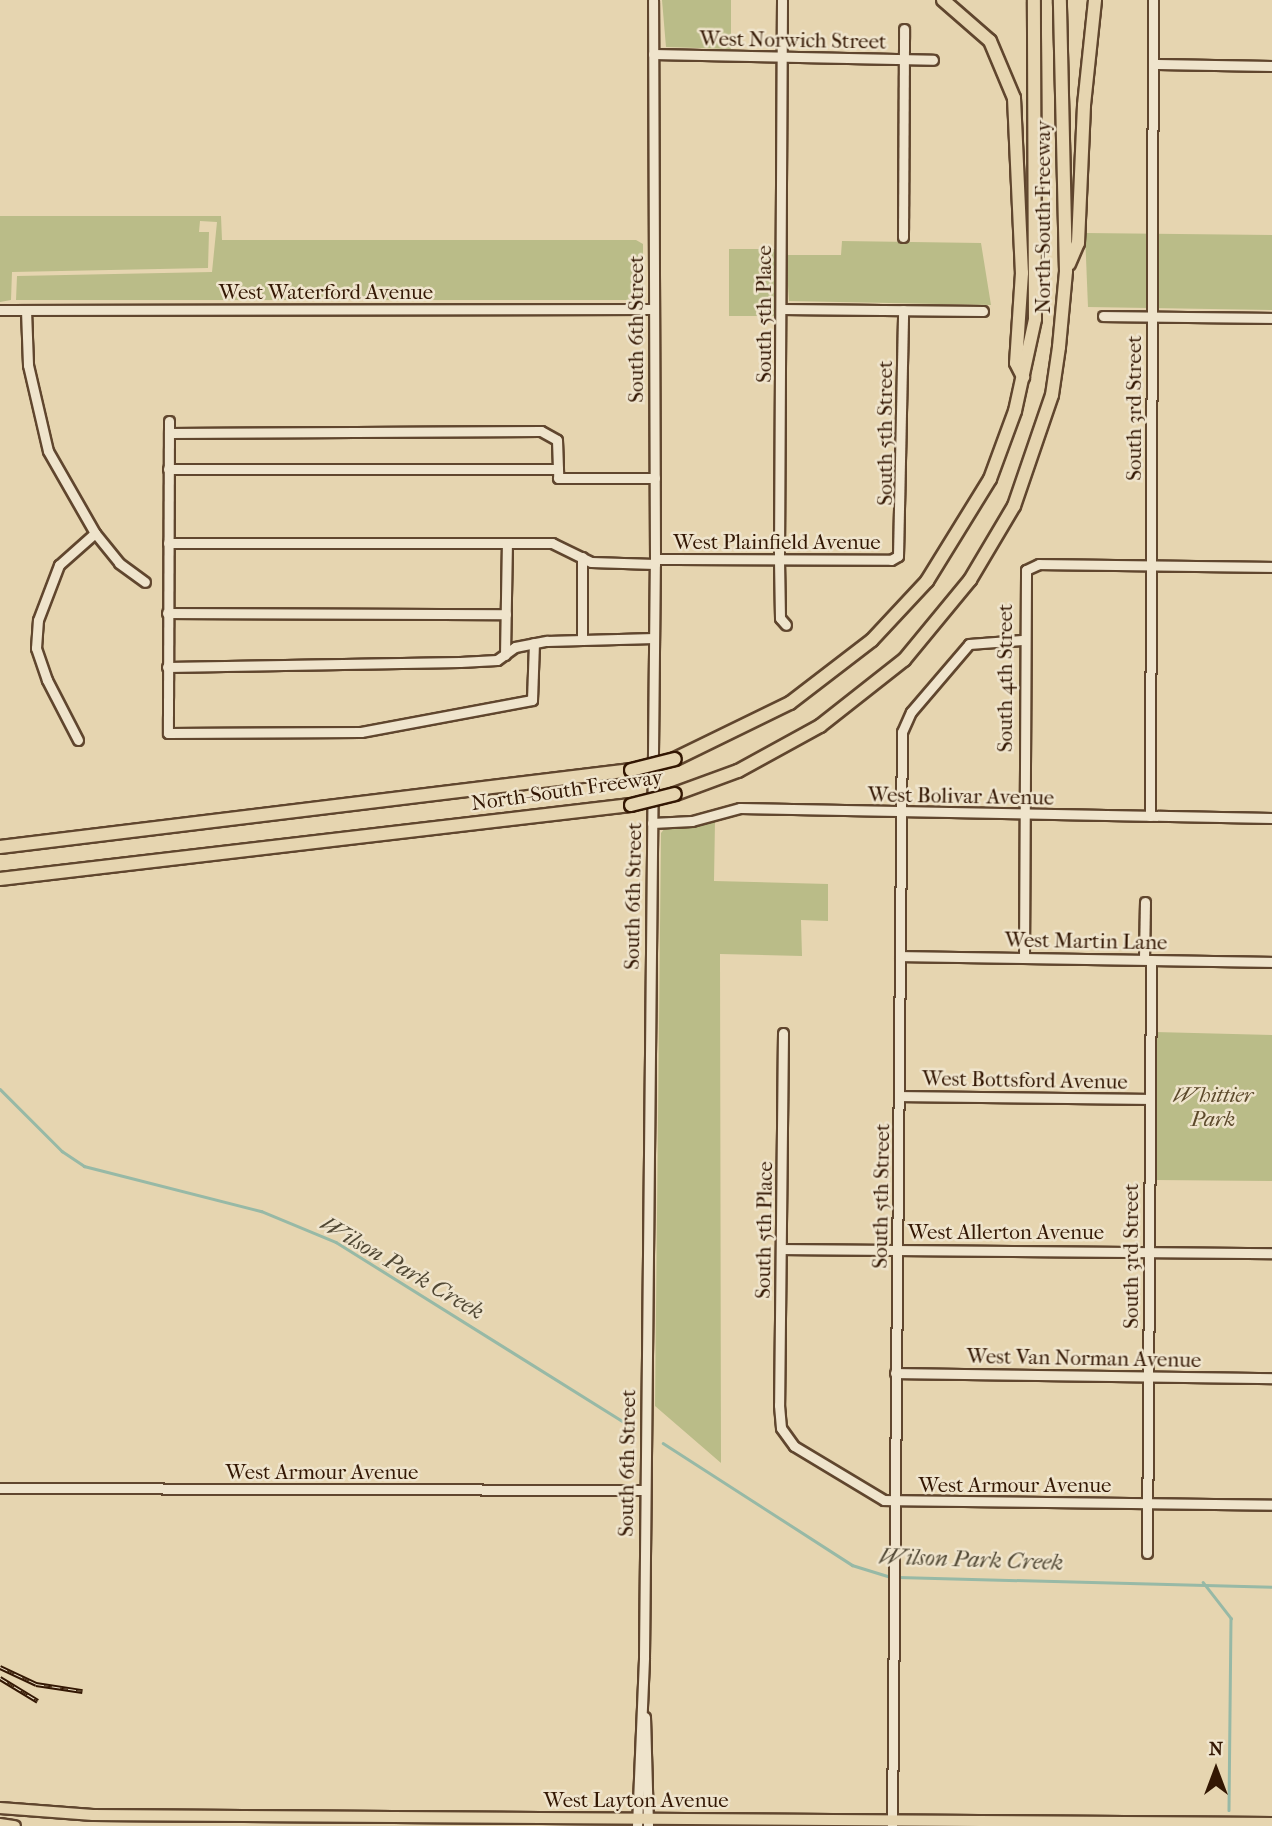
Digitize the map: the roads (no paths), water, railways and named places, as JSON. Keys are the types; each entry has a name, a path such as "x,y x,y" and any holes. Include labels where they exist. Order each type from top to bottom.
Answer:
{"highway":[{"path":"943,0 990,41 1014,98 1022,273 1016,363 1023,377"},
{"name":"North-South Freeway","path":"0,847 631,770 675,759 790,704 872,640 928,581 990,479 1023,377 1038,280 1034,0"},
{"name":"North-South Freeway","path":"0,879 631,805 675,794 738,771 820,726 904,660 970,580 1014,506 1037,447 1052,395 1066,271 1060,0"},
{"path":"1066,271 1078,243 1084,105 1095,0"}],"main road":[{"name":"West Layton Avenue","path":"0,1808 117,1821 1272,1824"},
{"path":"0,1824 15,1826"}],"street":[{"name":"South 6th Street","path":"643,1823 649,1737 643,1708 655,561 652,309 653,0"},
{"name":"South 5th Place","path":"782,0 779,560 780,618 786,625"},
{"name":"South 3rd Street","path":"1150,816 1153,0"},
{"path":"903,237 904,29"},
{"name":"West Norwich Street","path":"653,54 933,60"},
{"path":"1153,64 1272,66"},
{"name":"West Waterford Avenue","path":"0,310 652,309"},
{"path":"782,309 983,311"},
{"path":"26,310 28,365 48,451 95,533 119,563 145,582"},
{"name":"South 5th Street","path":"898,556 903,310"},
{"path":"1103,316 1272,318"},
{"path":"169,421 167,733 361,732 532,700 534,643"},
{"path":"169,433 541,431 557,440 558,478 655,478"},
{"path":"168,469 558,469"},
{"path":"78,740 47,680 36,649 38,620 59,565 95,533"},
{"name":"West Plainfield Avenue","path":"168,542 552,543 591,562 891,560 898,556"},
{"path":"505,655 507,543"},
{"path":"582,557 582,640"},
{"path":"1152,566 1272,567"},
{"name":"South 4th Street","path":"1024,958 1023,577 1028,567 1152,566"},
{"path":"167,613 506,614"},
{"path":"167,667 387,665 497,660 534,643 654,639"},
{"name":"South 5th Street","path":"892,1824 902,732 911,712 969,644 1022,640"},
{"name":"West Bolivar Avenue","path":"652,824 678,824 740,808 1272,818"},
{"name":"South 3rd Street","path":"1146,902 1149,1099 1147,1553"},
{"name":"West Martin Lane","path":"900,956 1272,962"},
{"name":"South 5th Place","path":"781,1429 783,1032"},
{"name":"West Bottsford Avenue","path":"900,1096 1149,1099"},
{"name":"West Allerton Avenue","path":"782,1249 1272,1253"},
{"name":"West Van Norman Avenue","path":"895,1373 1272,1378"},
{"name":"West Armour Avenue","path":"781,1429 794,1446 884,1500 1272,1505"},
{"name":"West Armour Avenue","path":"0,1488 644,1490"}],"waterway":[{"name":"Wilson Park Creek","path":"0,1089 62,1151 84,1166 261,1211 336,1242 632,1427"},
{"name":"Wilson Park Creek","path":"663,1443 852,1565 891,1577"},
{"name":"Wilson Park Creek","path":"898,1577 1272,1587"},
{"path":"1203,1582 1231,1618 1229,1810"}],"railway":[{"path":"0,1667 36,1684 82,1691"},
{"path":"0,1678 38,1701"}],"park label":[{"name":"Whittier Park","path":"1213,1107"}]}
